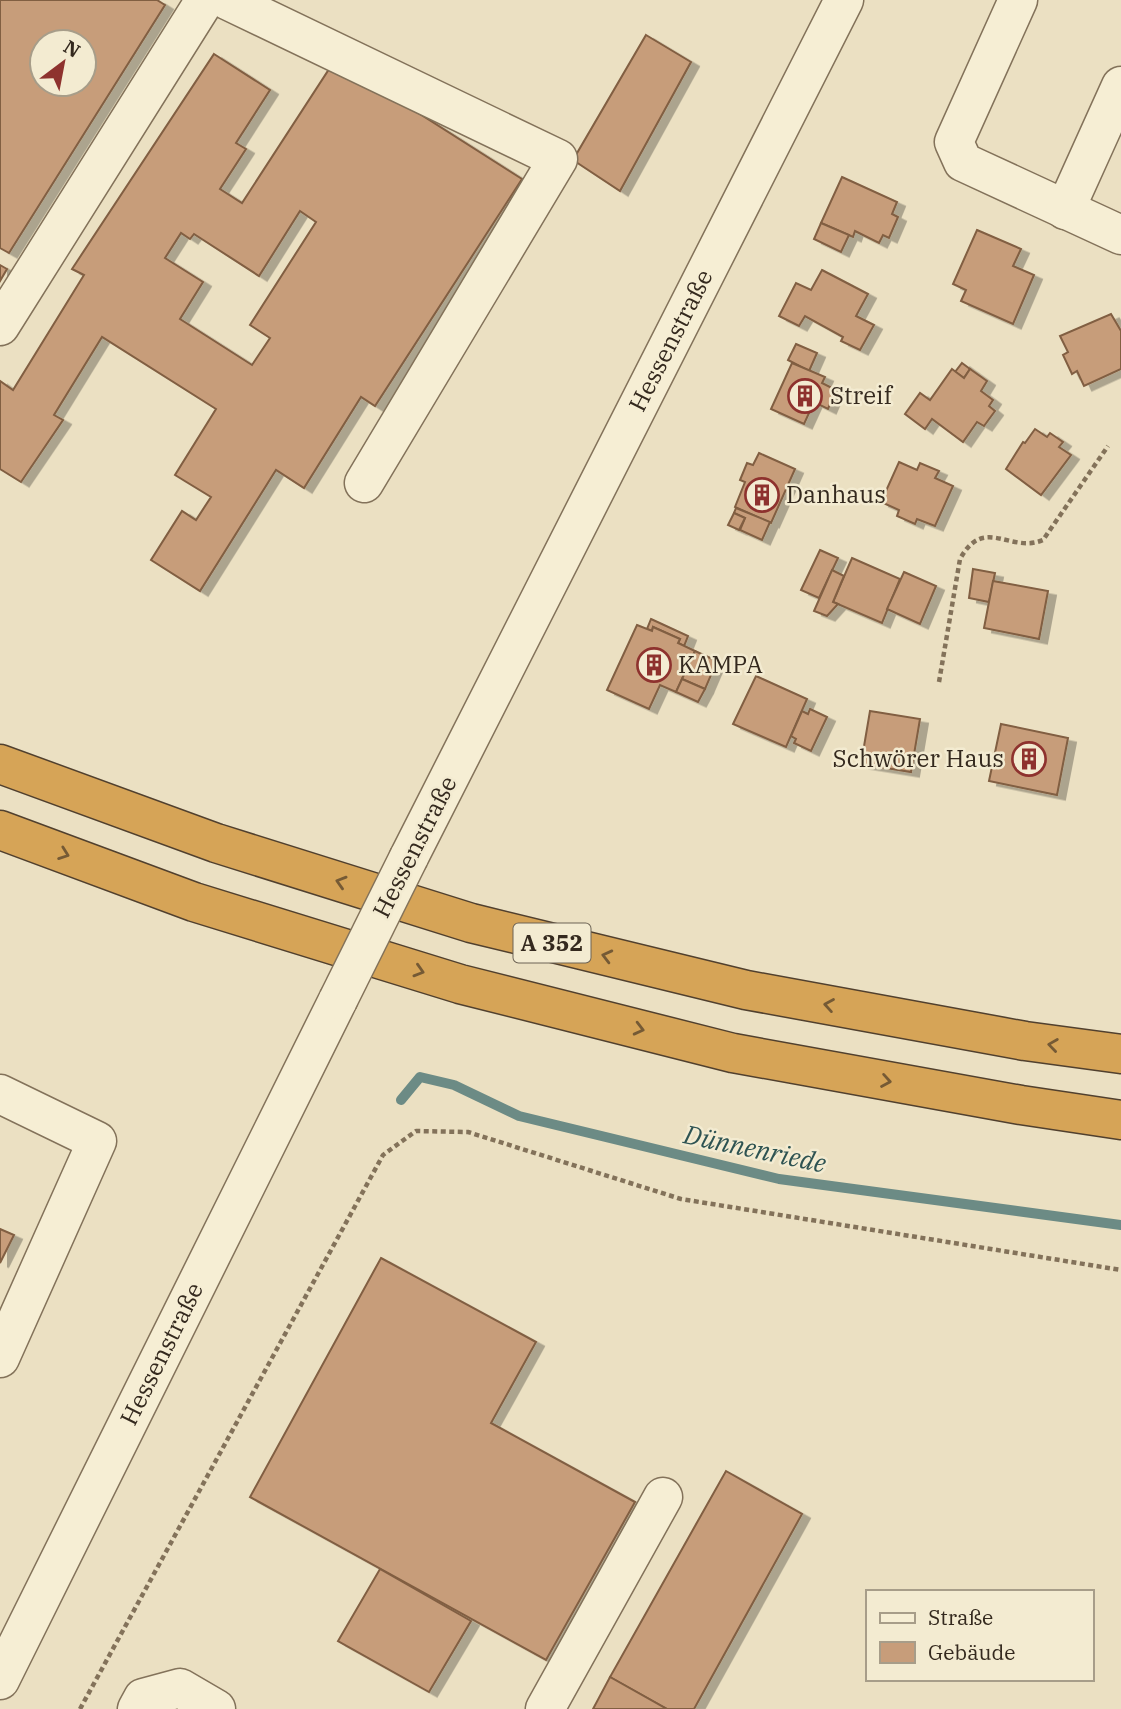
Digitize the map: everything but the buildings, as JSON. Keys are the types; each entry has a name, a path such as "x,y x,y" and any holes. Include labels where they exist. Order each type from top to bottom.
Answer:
{"highway":[{"name":"A 352","path":"0,764 216,843 471,923 746,990 1025,1041 1121,1054"},
{"name":"A 352","path":"0,830 194,902 460,984 733,1053 1021,1105 1121,1119"}],"street":[{"path":"0,326 205,0"},
{"path":"227,0 558,159 364,483"},
{"path":"1018,0 954,142 963,162 1121,236"},
{"name":"Hessenstraße","path":"0,1680 409,857 842,5"},
{"path":"1065,209 1121,86"},
{"path":"0,1094 97,1141 0,1358"},
{"path":"545,1709 663,1497"},
{"path":"136,1709 143,1698 180,1688 216,1709"}],"path":[{"path":"939,682 960,559 969,544 980,538 996,537 1033,544 1043,540 1108,446"},
{"path":"80,1709 383,1155 416,1131 468,1132 681,1199 1121,1270"}],"waterway":[{"name":"Dünnenriede","path":"401,1100 420,1077 454,1085 519,1116 779,1179 1121,1225"}],"place":[{"name":"Streif","path":"805,396"},
{"name":"Danhaus","path":"762,495"},
{"name":"KAMPA","path":"654,665"},
{"name":"Schwörer Haus","path":"1029,759"}]}
